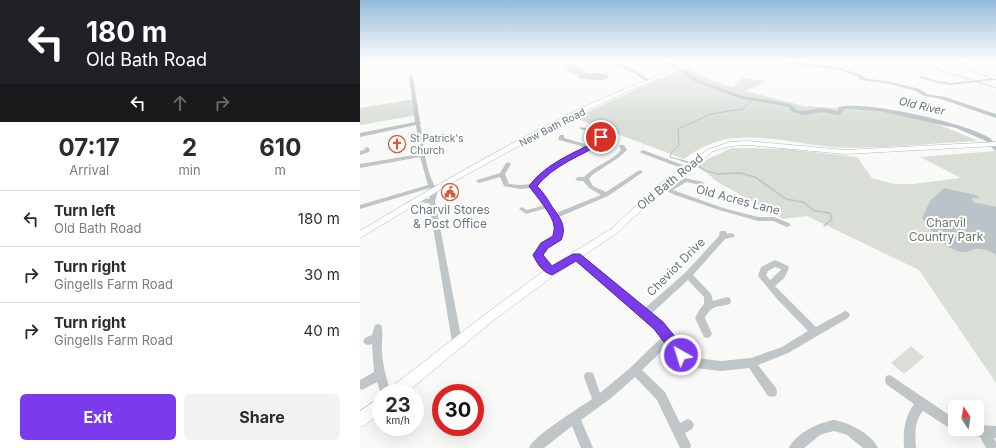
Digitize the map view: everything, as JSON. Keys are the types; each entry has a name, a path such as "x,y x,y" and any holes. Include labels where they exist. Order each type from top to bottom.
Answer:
{"main road":[{"name":"New Bath Road","path":"360,235 483,166 494,157 564,119 646,82"},
{"name":"Old Bath Road","path":"405,384 457,342 552,271 614,231 664,189 689,165 711,150 722,146 739,143 776,144 845,152 996,144"},
{"name":"New Bath Road","path":"360,240 431,194"},
{"path":"360,420 372,411"}],"street":[{"path":"411,82 457,342"},
{"path":"938,82 951,84 967,82"},
{"path":"360,135 419,123"},
{"path":"502,174 506,185 520,187 533,186 550,167 603,141 599,131 582,128"},
{"path":"553,140 561,137 583,145 585,149"},
{"path":"578,179 586,179 595,169 621,154 624,150 622,146"},
{"path":"360,153 367,151"},
{"path":"644,152 689,165"},
{"path":"360,166 423,155"},
{"path":"479,181 502,174 508,164"},
{"path":"555,216 606,195 633,180 640,172"},
{"path":"586,179 586,182 590,187 606,195"},
{"path":"664,189 685,180 700,183"},
{"path":"533,186 542,196 555,216 559,227 557,237 544,246 538,255 542,262 552,271"},
{"name":"Old Acres Lane","path":"664,189 721,209 758,219 774,219 787,225"},
{"path":"413,206 431,194"},
{"path":"360,207 431,194"},
{"path":"524,213 548,206"},
{"name":"Cheviot Drive","path":"646,314 688,275 725,235"},
{"path":"577,256 658,325 681,355 696,363 721,366 751,363 784,350 845,315"},
{"path":"688,275 708,296 709,306"},
{"path":"770,285 815,332"},
{"path":"707,334 700,318 703,312 709,306 727,302"},
{"path":"378,328 372,340 379,375 382,384"},
{"path":"535,448 550,434 598,401 635,370 668,338"},
{"path":"751,363 772,392"},
{"path":"635,370 661,396 683,427 685,445"},
{"path":"362,385 379,375"},
{"path":"589,377 598,401"},
{"path":"890,380 921,404 948,421"},
{"path":"910,448 909,429 912,415 921,404"},
{"path":"575,418 587,448"},
{"path":"795,448 809,435 825,427 839,425 854,432 872,448"},
{"path":"990,432 993,448"}],"green space":[{"path":"654,82 714,82 733,87 738,82 766,82 745,91 804,106 859,110 883,108 940,125 978,141 850,148 746,137 734,138 708,145 695,151 684,159 575,118"},
{"path":"409,100 413,101 417,115 360,125 360,108"},
{"name":"Charvil Country Park","path":"732,148 785,149 857,157 872,178 894,184 913,184 961,178 920,157 996,151 996,383 919,270 807,216 783,219 716,181 697,164"},
{"path":"911,346 924,357 904,374 891,363"}],"shaded area":[{"name":"Charvil Country Park","path":"944,188 976,195 979,198 972,198 973,202 996,207 996,255 989,251 980,249 964,252 951,248 940,240 922,218 930,201"}],"waterway":[{"name":"Old River","path":"699,82 741,97 790,106 795,111 804,113 822,110 839,113 841,111 840,108 845,107 879,109 958,127 988,140 996,149"},
{"path":"882,82 918,90 920,93 940,97 996,116"},
{"path":"684,161 670,157 672,151 679,145 678,129 711,114 743,109 753,99"},
{"path":"684,161 690,163"},
{"path":"694,164 706,171 718,174 740,173 755,177 786,199 803,202 815,211 830,213 832,219 824,226"}],"railway":[{"path":"977,82 996,88"}],"place":[{"name":"St Patrick's Church","path":"397,144"},
{"name":"Charvil Stores & Post Office","path":"450,192"}],"route":[{"path":"601,137 603,141 585,149 552,168 533,186 542,196 555,216 559,227 557,237 544,246 538,255 542,262 552,271 577,256 658,325 681,355"}]}
